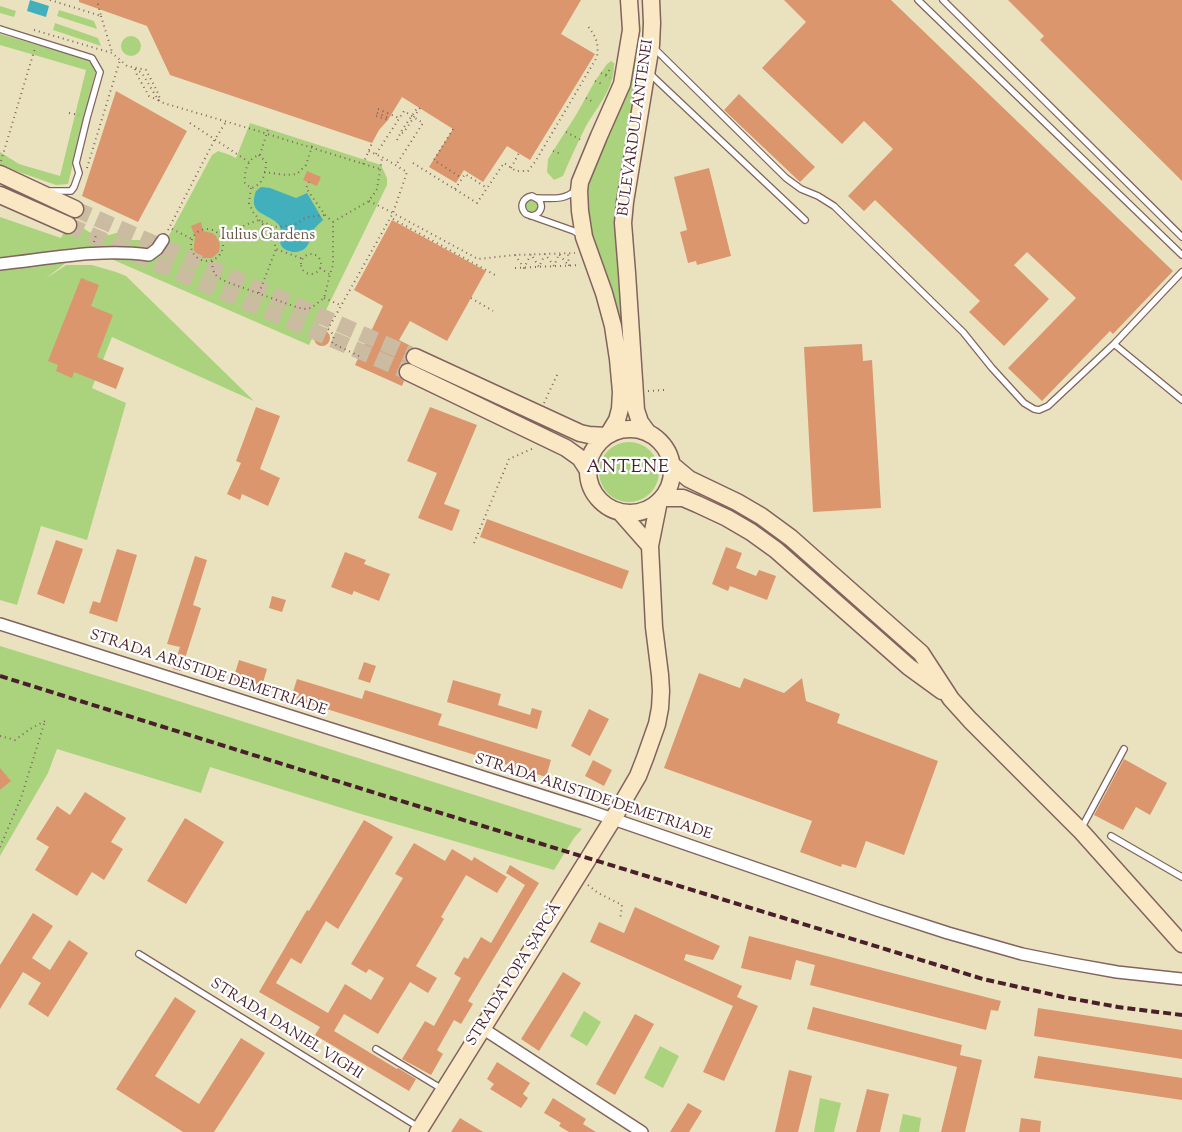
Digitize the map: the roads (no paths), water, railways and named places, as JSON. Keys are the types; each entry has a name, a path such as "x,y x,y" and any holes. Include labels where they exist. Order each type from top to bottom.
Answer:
{"main road":[{"name":"BULEVARDUL ANTENEI","path":"607,435 617,420 620,409 621,392 618,359 613,326 604,293 584,238 579,201 580,182 622,84 631,30 629,0"},
{"name":"BULEVARDUL ANTENEI","path":"648,433 640,422 636,410 623,223 651,45 651,0"},
{"path":"0,174 75,209"},
{"path":"0,196 68,225"},
{"path":"415,357 580,433 607,435"},
{"path":"408,372 566,448 580,458 587,469"},
{"path":"612,819 638,776 657,724 660,708 661,691 654,627 650,546 661,500 672,478 672,464 668,454 656,438 638,430 618,430 598,442 589,459 587,469 589,483 596,496 606,506 620,512 641,512 651,508 661,500 683,498 727,518 776,550 909,667 951,699"},
{"path":"672,464 688,479 738,502 791,538 921,653 951,699 1080,830 1182,944"},
{"path":"620,512 650,546"},
{"name":"STRADA POPA ȘAPCĂ","path":"419,1130 612,819"}],"street":[{"path":"0,264 91,254 125,252 149,255 157,250 163,240"},
{"name":"STRADA ARISTIDE DEMETRIADE","path":"0,624 612,819 948,933 998,948 1093,968 1182,979"},
{"path":"482,1028 630,1128 642,1132"}],"lane":[{"path":"918,0 1182,255"},
{"path":"943,0 1182,237"},
{"path":"0,29 92,58 100,72 76,163 79,173 74,187 71,191 36,191"},
{"path":"651,45 786,178 801,189 818,196 834,206 963,332 992,368 1034,409 1040,410 1048,406 1114,344 1182,272"},
{"path":"647,70 805,220"},
{"path":"580,182 572,194 566,197 537,198 532,196 527,198 522,204 524,212 528,215 574,230 584,238"},
{"path":"531,216 538,214 541,209 541,203 537,198"},
{"path":"1114,344 1181,399 1182,406"},
{"path":"1080,830 1124,749"},
{"path":"1111,836 1182,877"},
{"name":"STRADA DANIEL VIGHI","path":"139,954 419,1130"},
{"path":"376,1049 444,1090"}],"water":[{"path":"30,0 49,6 46,17 27,11"},
{"path":"261,187 270,188 296,198 307,193 323,220 311,234 305,249 293,252 284,249 280,243 281,232 279,225 256,209 254,205 256,191"}],"tunnel":[{"path":"75,209 415,357"},
{"path":"68,225 408,372"}],"railway":[{"path":"0,676 983,979 1118,1007 1182,1015"}],"district":[{"name":"ANTENE","path":"628,469"}],"park label":[{"name":"Iulius Gardens","path":"268,236"}]}
